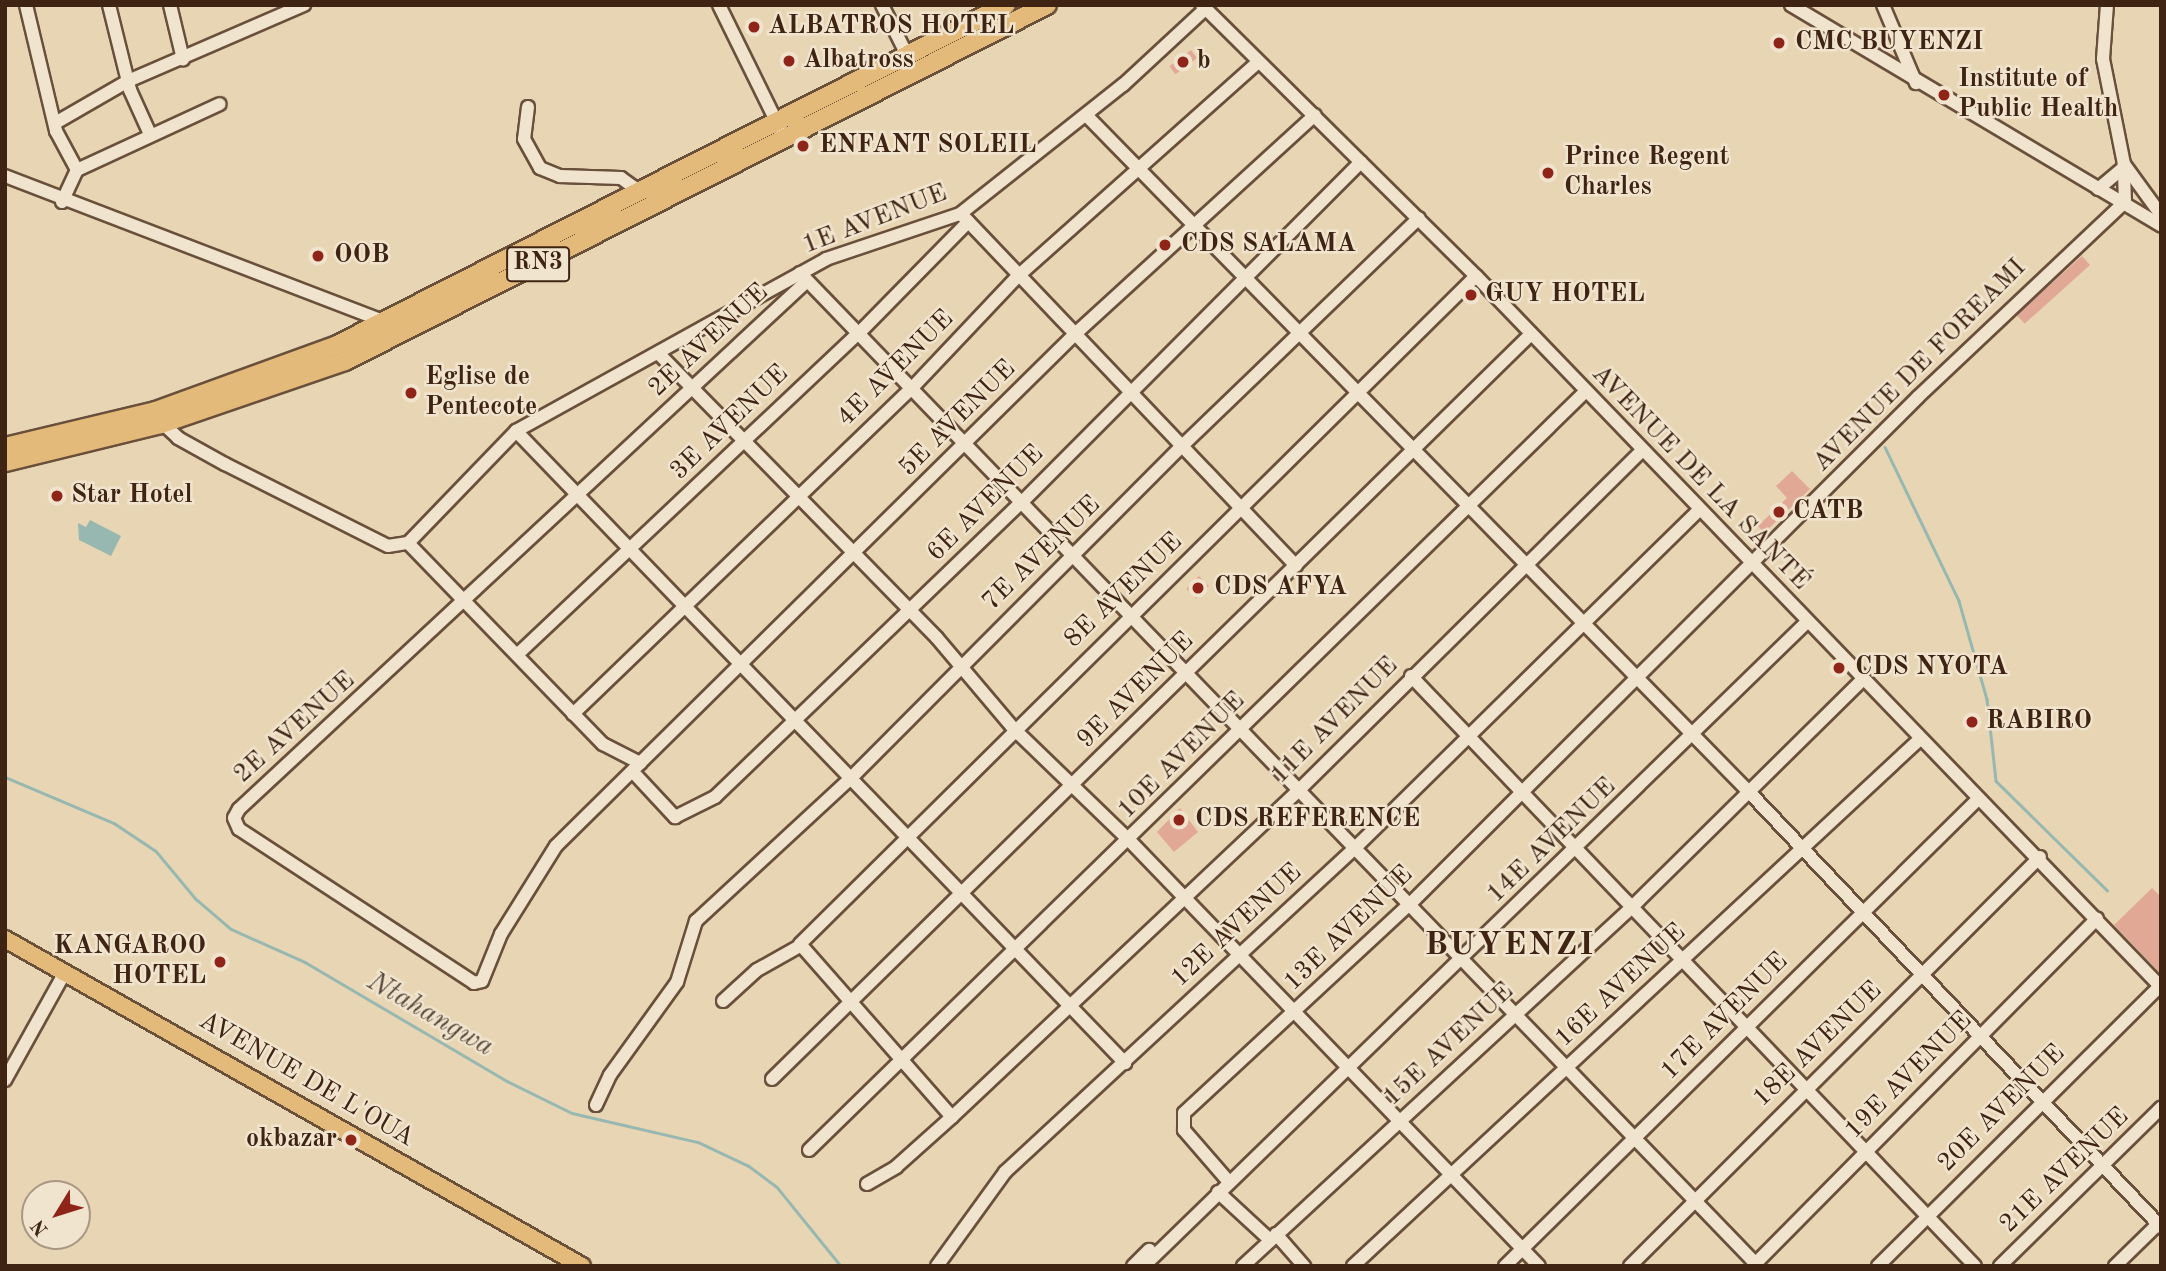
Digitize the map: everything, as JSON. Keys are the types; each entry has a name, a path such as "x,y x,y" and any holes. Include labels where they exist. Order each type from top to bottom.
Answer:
{"highway":[{"name":"RN3","path":"5,462 345,360 412,329 1006,5"},
{"name":"RN3","path":"5,447 158,417 387,323 640,192 1014,24 1047,5"}],"main road":[{"name":"AVENUE DE L'OUA","path":"5,939 582,1266"}],"street":[{"path":"26,5 57,122 59,141 77,170"},
{"path":"109,5 128,81 150,135"},
{"path":"170,5 183,58"},
{"path":"719,5 781,130"},
{"path":"882,5 908,57"},
{"path":"1006,5 1014,24"},
{"path":"1791,5 1916,83 2125,202 2161,226"},
{"path":"1883,5 1916,83"},
{"path":"2107,5 2107,101 2124,166 2125,202"},
{"path":"57,122 128,81 301,6"},
{"name":"AVENUE DE LA SANTÉ","path":"1204,7 1476,276 1977,800 2040,857 2160,987"},
{"name":"1E AVENUE","path":"408,543 516,431 803,277 826,259 964,218 1086,115 1204,7"},
{"name":"4E AVENUE","path":"573,714 688,608 912,388 1018,276 1140,171 1258,62"},
{"path":"62,202 77,170 220,104"},
{"path":"528,107 524,139 540,168 560,176 621,178 640,192"},
{"path":"1086,115 1634,679 1750,793 1978,1040 2160,1224 2115,1266"},
{"name":"5E AVENUE","path":"636,767 854,555 1074,335 1197,227 1315,115"},
{"name":"6E AVENUE","path":"636,767 678,817 715,797 797,722 1023,502 1128,391 1246,280 1361,162"},
{"path":"2098,188 2124,166"},
{"path":"2124,166 2161,215"},
{"path":"5,176 62,202 387,323 412,329"},
{"name":"AVENUE DE FOREAMI","path":"1750,564 2047,272 2125,202"},
{"path":"964,218 1296,566"},
{"name":"3E AVENUE","path":"519,653 859,332 964,218"},
{"name":"7E AVENUE","path":"596,1105 617,1065 677,982 696,921 850,779 961,665 1075,557 1181,447 1419,218"},
{"name":"8E AVENUE","path":"723,1001 757,970 801,943 905,836 1134,616 1476,276"},
{"path":"803,277 1188,672 1240,732 1412,902 1756,1265"},
{"name":"2E AVENUE","path":"636,767 556,846 501,934 485,978 474,982 239,829 234,818 239,808 467,600 575,495 695,386 803,277"},
{"name":"9E AVENUE","path":"772,1079 1531,334"},
{"path":"659,354 695,386 854,555 911,611 961,665 1014,729 1129,840 1539,1266"},
{"name":"10E AVENUE","path":"808,1150 1586,392"},
{"path":"158,417 225,464 388,546 408,543 519,653 603,744 636,767"},
{"path":"516,431 575,495 743,663 850,779 1125,1063"},
{"name":"11E AVENUE","path":"866,1184 896,1167 952,1117 1299,790 1523,564 1642,450"},
{"name":"12E AVENUE","path":"937,1266 1005,1172 1355,848 1699,510"},
{"name":"13E AVENUE","path":"1226,1179 1184,1130 1184,1113 1412,902 1750,564"},
{"name":"14E AVENUE","path":"1144,1266 1218,1192 1226,1179 1350,1069 1807,621"},
{"path":"1411,676 1679,962 1750,1025 1805,1088 1975,1266"},
{"name":"15E AVENUE","path":"1243,1266 1630,909 1863,679"},
{"name":"16E AVENUE","path":"1353,1266 1920,739"},
{"name":"17E AVENUE","path":"1505,1266 1977,800"},
{"name":"18E AVENUE","path":"1630,1266 1805,1088 1920,978 2040,857"},
{"name":"19E AVENUE","path":"1756,1265 1866,1150 2097,918"},
{"path":"801,943 848,1004 952,1117"},
{"path":"5,1080 65,972"},
{"name":"20E AVENUE","path":"1878,1266 2038,1103 2160,987"},
{"name":"21E AVENUE","path":"2000,1266 2161,1108"},
{"path":"1133,1266 1226,1179"},
{"path":"1218,1192 1304,1266"}],"water":[{"path":"90,520 121,536 111,556 79,540 78,523 86,527"}],"building":[{"name":"b","path":"1191,50 1197,58 1175,74 1169,66"},
{"path":"2082,256 2090,265 2025,324 2017,315"},
{"name":"CATB","path":"1792,471 1810,489 1764,533 1758,526 1787,498 1776,486"},
{"name":"CDS AFYA","path":"1199,576 1209,586 1196,599 1186,589"},
{"name":"CDS REFERENCE","path":"1180,808 1198,832 1174,852 1157,832"},
{"path":"2152,888 2161,897 2161,974 2114,925"}],"waterway":[{"path":"1885,447 1959,601 1987,699 1996,781 2107,890"},
{"name":"Ntahangwa","path":"5,777 114,823 156,851 196,899 231,929 305,962 507,1081 572,1113 698,1142 749,1166 777,1187 841,1266"}],"place":[{"name":"ALBATROS HOTEL","path":"754,27"},
{"name":"CMC BUYENZI","path":"1779,43"},
{"name":"Albatross","path":"789,61"},
{"name":"b","path":"1183,62"},
{"name":"Institute of Public Health","path":"1944,95"},
{"name":"ENFANT SOLEIL","path":"803,146"},
{"name":"Prince Regent Charles","path":"1548,173"},
{"name":"CDS SALAMA","path":"1165,245"},
{"name":"OOB","path":"318,256"},
{"name":"GUY HOTEL","path":"1471,295"},
{"name":"Eglise de Pentecote","path":"411,393"},
{"name":"Star Hotel","path":"57,496"},
{"name":"CATB","path":"1779,512"},
{"name":"CDS AFYA","path":"1198,588"},
{"name":"CDS NYOTA","path":"1839,668"},
{"name":"RABIRO","path":"1972,722"},
{"name":"CDS REFERENCE","path":"1179,820"},
{"name":"KANGAROO HOTEL","path":"220,962"},
{"name":"okbazar","path":"351,1140"}],"district":[{"name":"BUYENZI","path":"1510,946"}]}
